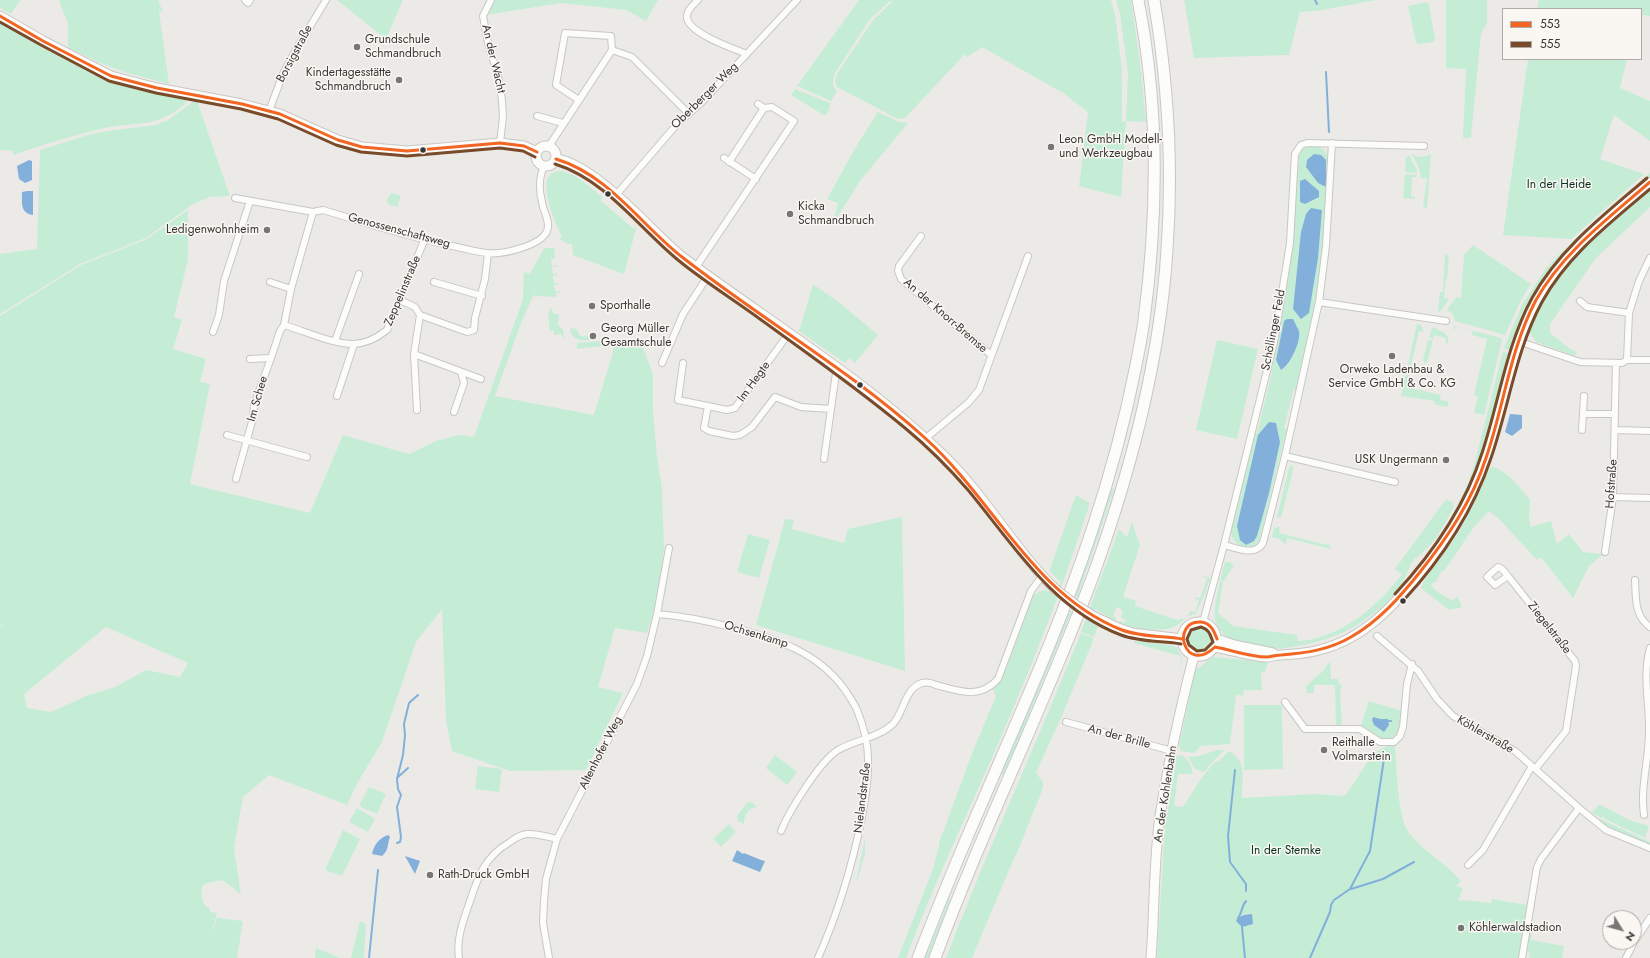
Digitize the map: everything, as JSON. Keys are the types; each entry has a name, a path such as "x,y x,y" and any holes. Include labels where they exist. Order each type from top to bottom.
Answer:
{"highway":[{"path":"918,958 946,887 1035,679 1078,570 1113,461 1131,390 1144,322 1154,210 1152,111 1145,41 1138,0"},
{"path":"937,955 1049,685 1091,579 1128,466 1146,392 1159,327 1166,266 1170,180 1167,99 1154,0"}],"street":[{"path":"245,0 248,3 250,0"},
{"name":"Borsigstraße","path":"269,111 283,74 326,0"},
{"name":"An der Wacht","path":"491,0 483,16 488,42 498,76 502,100 503,117 500,143"},
{"path":"698,0 688,11 686,16 688,22 707,38 747,54"},
{"name":"Oberberger Weg","path":"616,195 664,138 701,103 797,0"},
{"path":"0,16 111,76 157,88 242,104 269,111 290,118 338,140 362,147 401,151 500,143 524,146 537,152"},
{"path":"550,147 551,143 612,50 611,36 564,33 556,85 579,100"},
{"path":"612,50 632,58 689,114"},
{"path":"696,267 742,201 794,121 772,107 761,106 726,160 756,179"},
{"path":"537,116 564,123"},
{"name":"Schöllinger Feld","path":"1203,622 1224,545 1272,349 1279,314 1290,243 1295,154 1301,145 1307,142 1424,146"},
{"path":"1224,545 1251,551 1261,547 1285,456 1319,302 1326,246 1332,143"},
{"path":"541,147 550,147 556,153 556,159 552,165 544,166 537,162 537,152 541,147"},
{"path":"556,159 571,163 584,170 616,195 666,244 708,276 861,385 926,438 963,476 1042,576 1055,589 1077,606 1093,616 1132,633 1182,639"},
{"name":"Genossenschaftsweg","path":"235,198 313,212 323,210 424,241 488,253 526,246 537,241 546,234 548,224 540,193 540,178 544,166"},
{"path":"1216,643 1255,656 1269,657 1318,651 1335,646 1359,634 1378,620 1396,602 1438,551 1465,509 1486,458 1518,341 1537,300 1562,263 1583,241 1650,182"},
{"path":"213,332 219,315 224,281 250,201"},
{"name":"Im Schee","path":"236,479 246,440 254,418 254,405 280,331 284,325 291,289 313,212"},
{"name":"An der Knorr-Bremse","path":"921,236 899,266 898,271 901,279 991,356"},
{"name":"Zeppelinstraße","path":"284,325 335,341 354,344 376,338 387,330 424,241"},
{"path":"400,300 415,307 420,315 467,332 474,330 475,318 485,280 488,253"},
{"name":"An der Knorr-Bremse","path":"926,438 975,397 983,380 1028,256"},
{"path":"1627,360 1629,313 1643,271 1650,258"},
{"path":"1643,271 1650,273"},
{"path":"335,341 359,274"},
{"path":"662,363 683,314 708,276"},
{"path":"270,282 291,289"},
{"path":"434,282 482,296"},
{"path":"1580,301 1587,307 1629,313"},
{"path":"1319,302 1446,321"},
{"path":"417,410 414,354 420,315"},
{"name":"Im Hegte","path":"684,364 678,400 727,410 735,408 789,334"},
{"path":"1518,341 1580,362 1622,363 1627,360 1650,360"},
{"path":"338,396 354,344"},
{"path":"414,354 481,379"},
{"path":"250,360 271,358"},
{"name":"Hofstraße","path":"1605,552 1613,497 1616,363"},
{"path":"824,460 836,373 838,369"},
{"path":"454,412 464,383 461,372"},
{"path":"1582,430 1584,396"},
{"path":"708,406 704,428 709,431 734,436 740,435 752,427 775,397 801,407 831,409"},
{"path":"1583,414 1615,414"},
{"path":"1615,430 1650,431"},
{"path":"227,434 307,456"},
{"path":"1285,456 1395,482"},
{"path":"1613,497 1650,498"},
{"name":"Altenhofer Weg","path":"549,958 543,922 544,901 546,879 557,839 637,684 647,656 657,614 669,548"},
{"path":"781,831 787,816 828,758 837,751 887,729 901,713 909,692 921,683 931,683 966,692 985,690 992,686 998,679 1031,592 1042,576"},
{"name":"Ziegelstraße","path":"1508,576 1575,661 1576,666 1566,731 1534,767"},
{"path":"1635,580 1636,607 1640,616 1650,627"},
{"name":"Ochsenkamp","path":"657,614 677,615 754,633 778,640 808,655 830,672 843,687 857,710 866,738"},
{"path":"1195,622 1203,622 1208,624 1214,630 1216,643 1208,654 1201,656 1194,655 1185,648 1182,639 1188,626 1195,622"},
{"name":"Köhlerstraße","path":"1377,636 1412,664 1442,705 1453,716 1515,751 1606,830 1650,848"},
{"path":"1644,815 1642,788 1649,744 1647,671 1650,648"},
{"name":"An der Kohlenbahn","path":"1151,958 1157,846 1161,810 1172,751 1194,655"},
{"path":"1286,702 1305,729 1360,729 1380,742 1394,742 1400,736 1403,727 1407,684 1412,664"},
{"name":"An der Brille","path":"1066,722 1172,751"},
{"name":"Nielandstraße","path":"818,958 830,933 844,892 857,846 868,766 866,738"},
{"path":"1468,866 1483,850 1534,767"},
{"path":"1522,958 1537,867 1541,859 1579,808"},
{"path":"459,958 458,941 464,919 480,873 488,858 499,848 518,836 535,834 557,839"},
{"path":"1642,930 1650,918"}],"green space":[{"path":"0,0 20,0 11,14 0,8"},
{"path":"59,0 158,0 163,12 159,11 169,84 124,72 98,62 68,47 68,24"},
{"path":"337,0 403,0 386,39"},
{"path":"492,0 658,0 646,21 626,10 561,3 485,15"},
{"path":"859,0 1111,0 1115,14 1122,70 1122,122 1126,121 1121,197 1079,186 1088,112 1063,93 982,47 967,57 965,54 905,118 898,119 837,87 835,81 837,74 873,20 893,1 890,1 870,19 835,73 833,85 837,91 831,101 797,86"},
{"path":"1116,0 1131,0 1140,63 1146,122 1126,121 1128,73 1120,14"},
{"path":"1184,0 1376,0 1317,11 1300,12 1289,55 1194,58"},
{"path":"1446,0 1487,0 1487,23 1481,34 1471,138 1463,138 1466,69 1446,68"},
{"path":"1539,0 1650,0 1650,16 1642,15 1642,8 1537,8"},
{"path":"1427,2 1429,4 1435,40 1433,42 1419,44 1416,42 1408,6"},
{"path":"0,21 74,62 105,77 136,88 187,97 185,104 174,112 155,121 105,128 59,140 13,155 13,151 0,150"},
{"name":"In der Heide","path":"1528,60 1627,60 1620,88 1650,101 1650,141 1614,115 1600,159 1644,174 1571,239 1503,235"},
{"path":"795,89 830,103 829,110 825,116 791,95"},
{"path":"194,101 197,101 230,196 210,197 193,204 146,238 80,264 0,314 0,254 37,249 40,150 88,135 155,125 168,120"},
{"path":"878,112 899,122 908,123 860,181 833,224 838,203 827,199 857,145"},
{"path":"1307,146 1321,148 1327,155 1328,159 1324,232 1317,291 1304,357 1296,390 1294,389 1284,428 1287,429 1259,541 1256,545 1247,548 1242,547 1235,541 1231,532 1255,433 1257,433 1272,372 1270,371 1279,329 1291,254 1299,156 1303,149"},
{"path":"1411,152 1420,157 1431,154 1427,208 1423,207 1427,178 1421,178 1419,168"},
{"path":"1409,155 1417,170 1417,173 1405,172 1406,158"},
{"path":"561,171 573,175 589,186 603,198 600,200 634,229 637,225 624,274 573,255 572,244 568,244 559,239 562,236 551,209 546,188 548,179 552,173"},
{"path":"1650,173 1650,177 1606,214 1564,254 1536,292 1519,324 1509,350 1504,348 1522,305 1546,268 1571,243"},
{"path":"1405,174 1417,175 1416,177 1412,177 1411,196 1415,197 1415,199 1403,198"},
{"path":"1650,188 1650,207 1596,258 1550,324 1550,333 1570,349 1577,352 1575,356 1536,342 1530,333 1530,329 1532,322 1551,287 1576,256 1604,228"},
{"path":"391,193 401,196 397,207 388,204 387,200"},
{"path":"188,210 188,260 174,317 182,320 173,349 206,359 200,382 210,384 190,484 310,513 343,435 409,454 436,441 459,435 474,437 523,299 524,272 530,274 544,248 554,248 555,258 551,259 552,266 557,265 552,267 553,274 556,273 557,275 553,276 554,283 559,284 554,285 555,291 560,292 556,293 556,297 534,296 536,290 521,323 495,396 594,415 613,352 613,340 640,340 653,374 653,410 657,457 662,489 664,550 655,608 647,633 615,628 598,687 623,693 586,770 510,771 452,751 446,721 442,609 416,642 382,742 358,782 347,805 269,775 243,797 234,848 241,895 222,880 202,886 201,893 203,902 210,909 210,912 217,913 212,934 217,918 243,921 237,958 0,958 0,627 5,623 0,626 0,316 81,265 147,239","holes":["106,627 188,663 180,677 146,670 115,687 86,696 51,712 27,708 24,694"]},
{"path":"1473,245 1531,284 1521,300 1505,335 1455,321 1453,314 1447,310 1456,297 1461,298 1464,255"},
{"path":"1445,254 1449,255 1444,298 1449,299 1441,311 1438,312 1440,292 1443,292"},
{"path":"813,284 841,304 878,335 855,363 849,358 845,363 799,331"},
{"path":"552,308 553,313 559,315 558,325 563,329 564,338 561,334 554,335 554,331 550,331 548,314"},
{"path":"1417,324 1421,325 1424,332 1419,331 1407,382 1412,383 1410,388 1441,395 1440,400 1449,402 1447,407 1434,404 1434,401 1401,396"},
{"path":"1454,326 1501,338 1502,340 1484,415 1474,413 1478,396 1474,395 1487,339 1472,335 1472,331 1457,327 1453,330"},
{"path":"1434,327 1445,333 1448,337 1448,344 1445,343 1446,338 1434,335 1433,339 1429,338 1431,330"},
{"path":"570,328 577,329 580,336 598,337 590,340 576,339 571,333"},
{"path":"1217,340 1258,349 1237,439 1196,430"},
{"path":"1428,340 1433,341 1427,362 1425,363 1423,360"},
{"path":"602,341 602,346 577,349 577,343"},
{"path":"1503,351 1508,354 1488,435 1476,475 1451,524 1443,533 1468,484"},
{"path":"1293,464 1293,470 1281,518 1277,517 1289,468"},
{"path":"1492,467 1497,468 1507,475 1530,500 1529,519 1531,527 1551,521 1557,544 1569,534 1583,552 1603,554 1589,566 1573,598 1541,557 1537,560 1499,519 1489,511 1474,527 1444,571 1441,572 1436,582 1431,584 1437,592 1453,601 1457,596 1462,607 1449,610 1421,588 1425,579 1459,532 1480,491 1489,469"},
{"path":"1114,488 1077,598 1075,596 1112,489"},
{"path":"1076,495 1090,503 1044,633 1005,728 936,883 906,958 898,958 933,869 939,843 973,751 996,696 993,689 1000,681 1006,670 1034,593 1036,594 1042,590 1047,590 1053,594 1051,596 1053,596 1061,582 1050,572 1050,569"},
{"path":"1446,499 1452,502 1454,507 1436,539 1416,559 1415,558 1413,560 1395,594 1370,616 1343,633 1324,640 1303,645 1280,648 1259,648 1240,644 1224,635 1215,620 1215,607 1220,581 1223,582 1218,613 1233,626 1297,635 1297,641 1327,635 1342,628 1369,609 1393,586 1402,574 1395,569"},
{"path":"902,517 905,671 756,625 785,519 794,520 792,529 844,543 848,529"},
{"path":"1132,522 1140,545 1123,597 1136,601 1135,606 1177,620 1186,618 1180,624 1173,627 1149,630 1118,623 1121,621 1124,623 1126,620 1121,617 1123,612 1117,607 1113,614 1116,618 1115,621 1095,609 1090,622 1098,626 1094,637 1081,632 1119,529 1127,537"},
{"path":"1280,527 1279,533 1327,545 1328,542 1331,549 1287,538 1286,545 1279,539 1272,537 1274,528"},
{"path":"748,534 770,540 759,578 737,572"},
{"path":"1225,562 1229,562 1234,565 1224,581 1220,580"},
{"path":"1203,577 1210,578 1205,593 1196,613 1187,617 1191,611 1195,612 1199,600 1195,599 1195,597 1200,598 1207,579"},
{"path":"1070,610 1072,611 1004,775 1001,774"},
{"path":"1199,626 1204,627 1210,633 1210,643 1204,649 1199,650 1194,649 1188,643 1187,638 1188,633 1194,627"},
{"path":"1081,633 1093,638 1093,641 1036,773 1043,782 1043,788 1019,848 972,958 946,958 979,877"},
{"path":"1136,641 1170,645 1177,648 1182,657 1180,672 1181,656 1133,643"},
{"path":"1214,657 1268,662 1265,672 1261,672 1262,690 1244,690 1243,696 1236,695 1230,744 1201,746 1194,753 1181,751 1179,746 1196,667 1199,668"},
{"path":"1330,661 1331,679 1338,679 1339,685 1342,684 1340,693 1342,725 1361,725 1369,701 1402,711 1395,736 1386,739 1357,726 1321,728 1310,726 1336,725 1335,685 1314,685 1314,693 1307,693 1306,686 1323,671"},
{"path":"1244,705 1282,705 1283,769 1244,770"},
{"name":"In der Stemke","path":"1387,746 1395,746 1400,804 1405,825 1415,840 1461,881 1456,886 1463,888 1458,901 1464,900 1491,903 1492,899 1527,905 1518,958 1157,958 1165,826 1177,756 1181,755 1188,761 1193,774 1178,774 1174,806 1183,807 1202,777 1214,763 1219,761 1229,751 1239,760 1243,772 1242,798 1316,794 1344,796 1368,761"},
{"path":"1217,750 1224,750 1204,772 1195,769 1188,757 1199,756"},
{"path":"775,755 797,772 787,785 766,768"},
{"path":"478,766 502,769 499,792 475,789"},
{"path":"369,787 386,794 377,814 359,806"},
{"path":"748,802 753,803 757,807 747,812 744,824 738,821 737,816"},
{"path":"1599,804 1629,820 1649,826 1645,838 1605,819 1603,816 1602,818 1592,813"},
{"path":"357,808 375,819 368,832 349,822"},
{"path":"1598,819 1650,842 1650,845 1615,830 1612,831"},
{"path":"729,824 736,832 721,847 713,839"},
{"path":"343,830 360,839 342,876 325,870"},
{"path":"865,839 865,853 856,881"},
{"path":"949,899 951,899 928,958 925,958"},
{"path":"1532,919 1531,940 1564,946 1562,958 1529,958 1530,953 1526,952"},
{"path":"360,921 366,924 364,958 351,958"},
{"path":"316,948 340,958 315,958"}],"water":[{"path":"1314,154 1321,155 1326,160 1326,187 1318,183 1306,167 1307,160"},
{"path":"29,160 32,161 32,180 25,183 19,179 17,166"},
{"path":"1305,179 1319,191 1319,197 1305,204 1300,202 1300,181"},
{"path":"33,191 33,215 26,212 23,207 22,192"},
{"path":"1311,208 1322,210 1318,258 1309,313 1301,319 1293,309 1301,232 1306,214"},
{"path":"1287,319 1293,319 1299,331 1299,336 1297,347 1288,363 1281,370 1276,360 1284,321"},
{"path":"1510,414 1522,415 1522,428 1512,436 1505,432"},
{"path":"1269,422 1276,423 1280,442 1269,493 1257,536 1254,541 1246,545 1240,540 1237,526 1258,435"},
{"path":"1373,717 1388,719 1389,725 1384,732 1374,725 1372,720"},
{"path":"388,835 390,837 384,854 382,856 372,854 377,842"},
{"path":"737,850 743,854 744,853 765,861 760,872 732,861"},
{"path":"405,856 420,861 415,874"},
{"path":"1252,914 1253,924 1242,927 1236,921 1244,915"}],"waterway":[{"path":"1315,0 1317,4"},
{"path":"1326,72 1329,132"},
{"path":"397,843 400,842 401,837 397,807 401,795 398,789 397,779 403,755 405,735 404,724 409,703 418,695"},
{"path":"1310,958 1330,912 1331,905 1334,900 1350,889 1370,851 1384,759"},
{"path":"397,778 408,768"},
{"path":"1235,770 1228,836 1230,862 1246,884 1246,891"},
{"path":"1351,889 1383,879 1414,862"},
{"path":"369,958 378,870"},
{"path":"1238,918 1246,901"},
{"path":"1242,927 1245,958"}],"transit line":[{"name":"553","path":"0,16 43,41 111,76 157,88 242,104 280,114 338,140 362,147 407,151 500,143 524,146 537,152"},
{"name":"555","path":"0,22 109,81 156,93 241,109 278,119 336,145 361,152 407,156 500,148 523,151 535,157"},
{"name":"553","path":"556,159 575,166 592,176 608,188 682,257 712,280 836,367 896,413 925,438 949,462 1038,570 1063,594 1091,614 1122,630 1144,635 1182,639"},
{"name":"555","path":"555,164 573,171 606,193 678,260 868,398 913,435 938,458 968,490 1018,553 1036,573 1054,592 1074,609 1096,624 1121,635 1143,640 1181,644"},
{"name":"555","path":"1395,594 1435,546 1467,492 1488,434 1509,355 1523,316 1532,298 1543,280 1569,248 1599,219 1647,178"},
{"name":"553","path":"1215,647 1260,657 1308,652 1326,648 1361,631 1371,624 1397,599 1440,545 1458,518 1474,489 1486,458 1520,338 1536,300 1559,266 1573,251 1603,222 1650,182"},
{"name":"555","path":"1403,601 1431,569 1455,534 1466,516 1484,478 1526,339 1533,320 1552,285 1564,269 1605,227 1650,189"},
{"name":"553","path":"1215,647 1204,654 1195,655 1189,651 1185,645 1184,637 1186,629 1191,624 1201,622 1210,626 1217,639"},
{"name":"555","path":"1201,627 1208,631 1213,642 1205,650 1197,651 1189,645 1187,639 1191,630 1201,627"}],"place":[{"name":"Grundschule Schmandbruch","path":"357,47"},
{"name":"Kindertagesstätte Schmandbruch","path":"399,80"},
{"name":"Leon GmbH Modell- und Werkzeugbau","path":"1051,147"},
{"name":"Kicka Schmandbruch","path":"790,214"},
{"name":"Ledigenwohnheim","path":"267,230"},
{"name":"Sporthalle","path":"592,306"},
{"name":"Georg Müller Gesamtschule","path":"593,336"},
{"name":"Orweko Ladenbau & Service GmbH & Co. KG","path":"1392,356"},
{"name":"USK Ungermann","path":"1446,460"},
{"name":"Reithalle Volmarstein","path":"1324,750"},
{"name":"Rath-Druck GmbH","path":"430,875"},
{"name":"Köhlerwaldstadion","path":"1461,928"}]}
